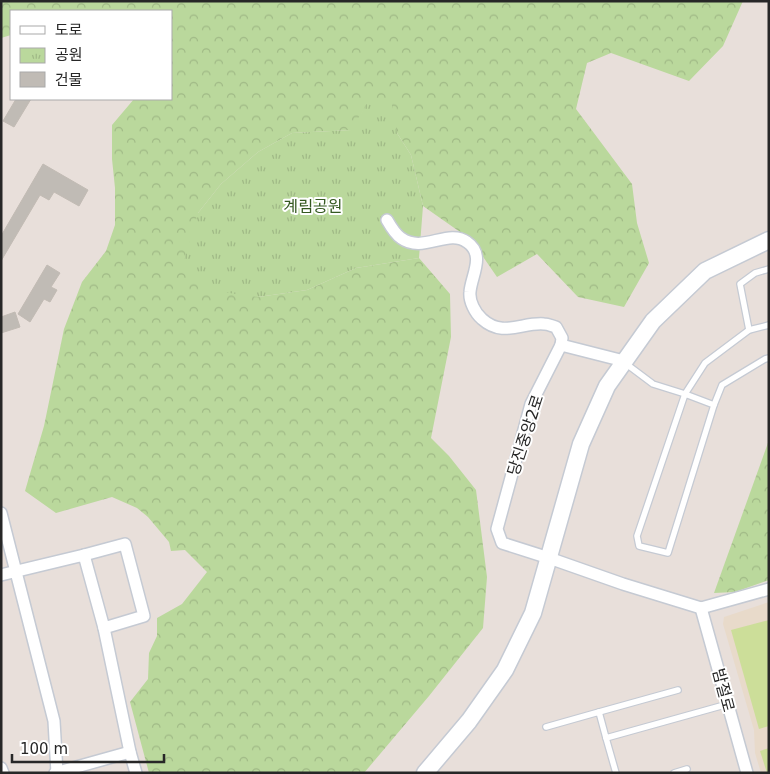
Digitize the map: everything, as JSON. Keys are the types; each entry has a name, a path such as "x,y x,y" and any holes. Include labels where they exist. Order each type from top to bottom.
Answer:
{"street":[{"path":"387,220 402,239 412,242 429,243 450,237 468,243 475,252 476,262 469,293 472,305 483,320 502,329 540,324 556,327 562,338 561,345 624,361"},
{"path":"425,773 469,721 505,670 533,613 581,444 607,386 653,321 706,271 769,240"},
{"name":"당진중앙2로","path":"549,558 502,543 497,529 531,404 561,345"},
{"path":"1,512 54,721 57,773 130,752"},
{"path":"1,575 125,544 144,616 104,628"},
{"path":"84,555 104,628 136,773"},
{"path":"549,558 623,584 701,608 769,589"},
{"name":"밤절로","path":"701,608 747,773"},
{"path":"1,768 2,773"}],"lane":[{"path":"749,330 740,284 755,272 769,269"},
{"path":"769,326 749,330 705,362 685,394 637,536 639,546 668,553 722,385 769,358"},
{"path":"624,361 653,384 714,405"},
{"path":"546,727 678,690"},
{"path":"606,738 728,704"},
{"path":"598,712 616,773"},
{"path":"674,773 687,769"}],"shaded area":[{"path":"769,602 769,773 761,773 755,753 754,730 723,624 724,617"}],"green space":[{"path":"1,1 743,1 723,46 689,81 611,53 587,63 576,109 632,184 637,223 649,263 624,307 578,297 537,254 497,277 477,248 460,232 423,206 411,155 397,133 368,103 352,130 292,133 258,152 221,184 198,213 258,297 307,290 356,268 419,258 450,294 451,337 431,438 449,456 476,490 487,577 483,628 364,773 149,773 130,702 148,679 149,653 157,636 157,618 182,604 207,572 185,550 171,551 169,542 148,517 137,508 112,497 56,513 25,491 44,426 64,329 82,282 106,251 115,225 112,125 133,100 172,100 172,10 10,10 10,35 1,38"},
{"name":"계림공원","path":"368,102 392,104 397,133 411,155 423,206 419,258 356,268 307,290 258,297 201,289 182,266 198,213 221,184 258,152 292,133 351,130"},
{"path":"769,440 769,580 735,592 714,593"},
{"path":"769,620 769,726 759,729 731,630"},
{"path":"769,748 769,773 767,773 760,751"}],"building":[{"path":"15,100 30,100 14,127 3,121"},
{"path":"43,164 88,190 79,206 54,192 49,200 40,195 1,261 1,236"},
{"path":"47,265 60,273 51,287 57,290 50,302 44,299 30,322 18,314"},
{"path":"15,312 20,327 1,333 1,317"}]}
